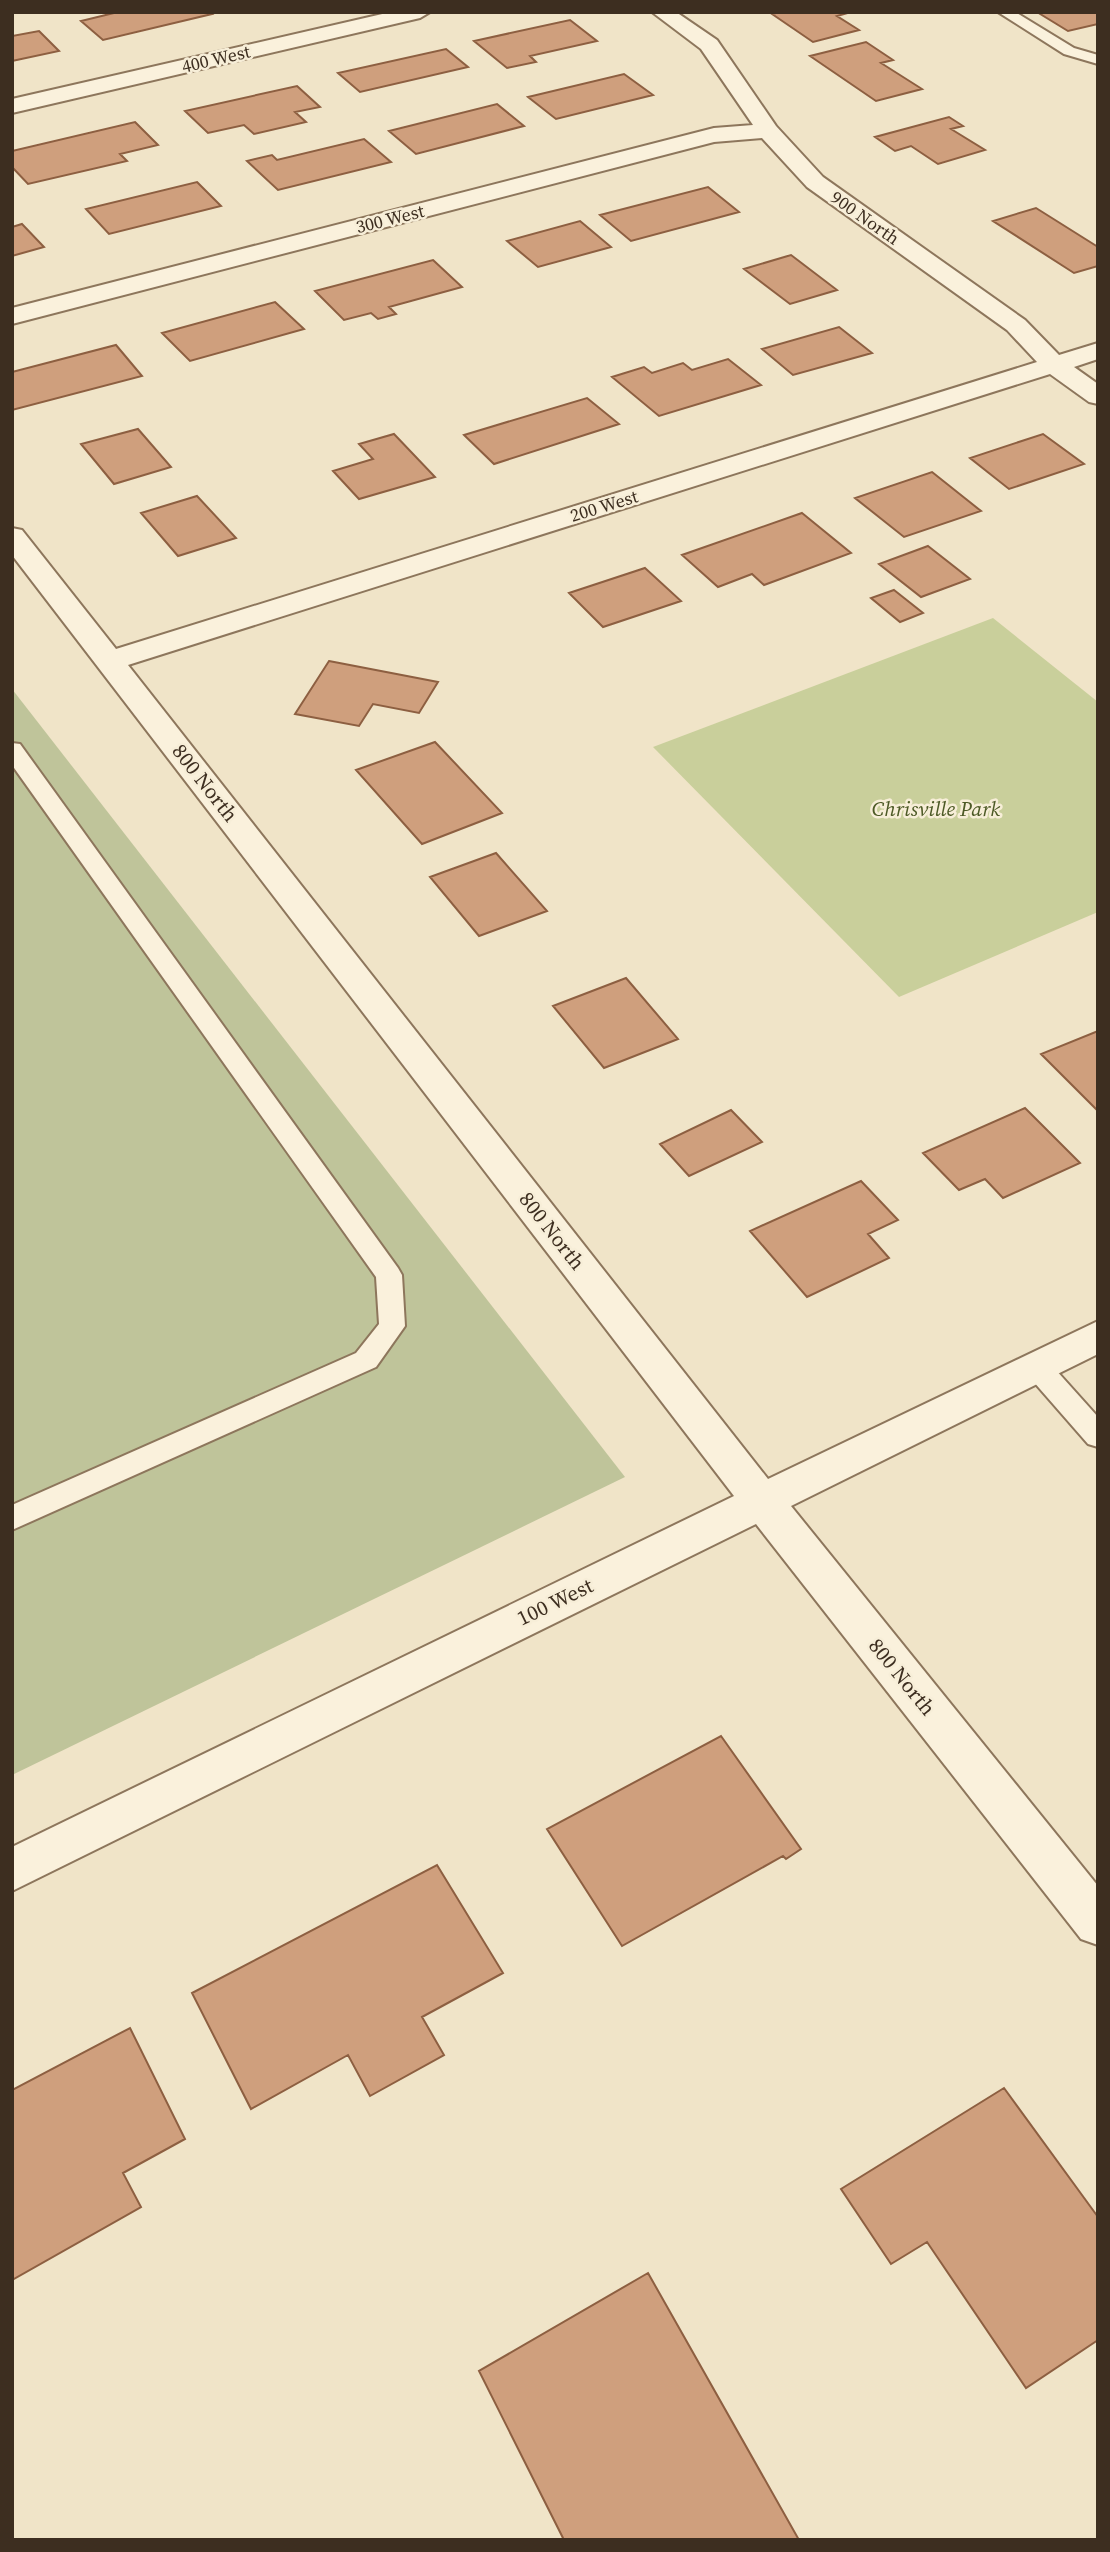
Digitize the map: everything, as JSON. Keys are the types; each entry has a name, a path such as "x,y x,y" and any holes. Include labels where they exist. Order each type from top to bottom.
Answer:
{"street":[{"name":"400 West","path":"12,106 420,12"},
{"name":"900 North","path":"662,12 709,45 768,131 815,182 1016,325 1054,365 1098,396"},
{"name":"300 West","path":"12,316 714,135 768,131"},
{"name":"200 West","path":"110,661 1098,351"},
{"name":"800 North","path":"12,536 761,1500 1098,1923"},
{"name":"100 West","path":"12,1870 1098,1336"}],"lane":[{"path":"1005,12 1069,51 1098,60"},
{"path":"12,749 389,1275 392,1326 366,1360 12,1518"},
{"path":"1036,1366 1098,1436"}],"green space":[{"name":"Chrisville Park","path":"993,618 1098,702 1098,912 899,997 653,747"},
{"path":"12,689 625,1477 12,1775"}],"building":[{"path":"118,12 212,14 103,40 81,21"},
{"path":"851,12 837,16 859,30 813,42 772,14"},
{"path":"1037,12 1098,12 1098,24 1068,31"},
{"path":"570,20 597,41 530,56 536,62 507,68 474,41"},
{"path":"39,31 59,51 12,61 12,36"},
{"path":"866,42 893,60 881,63 922,89 876,101 810,56"},
{"path":"446,49 468,67 360,92 338,73"},
{"path":"624,74 653,95 556,119 528,97"},
{"path":"297,86 320,107 295,112 306,122 254,134 244,125 208,133 185,111"},
{"path":"497,104 524,126 416,154 389,131"},
{"path":"949,117 963,126 951,129 985,150 938,164 911,146 895,151 875,137"},
{"path":"135,122 158,145 120,154 127,161 28,184 12,167 12,151"},
{"path":"364,139 391,162 278,190 247,161 272,155 277,160"},
{"path":"197,182 221,206 109,234 86,209"},
{"path":"708,187 739,212 631,241 600,215"},
{"path":"1036,208 1098,247 1098,266 1074,273 993,221"},
{"path":"580,221 611,247 538,267 507,241"},
{"path":"22,224 44,247 12,256 12,227"},
{"path":"791,255 837,290 790,304 744,269"},
{"path":"433,260 462,287 389,307 396,314 378,319 371,313 344,320 315,291"},
{"path":"275,302 304,329 190,361 162,333"},
{"path":"839,327 872,353 793,375 762,349"},
{"path":"116,345 142,376 12,410 12,372"},
{"path":"728,359 761,385 659,416 612,377 644,367 652,373 683,363 692,370"},
{"path":"587,398 619,424 494,464 464,435"},
{"path":"138,429 171,467 114,484 81,444"},
{"path":"394,434 435,477 359,499 333,471 373,459 359,444"},
{"path":"1043,434 1084,464 1009,489 970,458"},
{"path":"932,472 981,511 904,537 855,498"},
{"path":"197,496 236,538 178,556 141,513"},
{"path":"802,513 851,553 764,585 752,574 718,587 682,555"},
{"path":"928,546 970,579 921,597 879,564"},
{"path":"645,568 681,601 603,627 569,593"},
{"path":"894,590 923,613 900,622 871,598"},
{"path":"329,661 438,682 419,713 373,704 359,726 295,714"},
{"path":"435,742 502,813 422,844 356,770"},
{"path":"496,853 547,911 479,936 430,877"},
{"path":"626,978 678,1039 604,1068 553,1006"},
{"path":"1098,1031 1098,1111 1041,1054"},
{"path":"1025,1108 1080,1163 1003,1198 985,1179 959,1190 923,1153"},
{"path":"731,1110 762,1142 689,1176 660,1144"},
{"path":"861,1181 898,1220 868,1234 889,1258 807,1297 750,1231"},
{"path":"721,1736 801,1849 786,1859 783,1856 622,1946 547,1829"},
{"path":"437,1865 503,1973 422,2017 444,2055 370,2096 348,2055 251,2109 192,1993"},
{"path":"130,2028 185,2139 123,2173 141,2207 12,2280 12,2090"},
{"path":"1004,2088 1098,2217 1098,2340 1026,2388 927,2242 891,2264 841,2189"},
{"path":"648,2273 799,2540 560,2540 563,2538 479,2371"}]}
